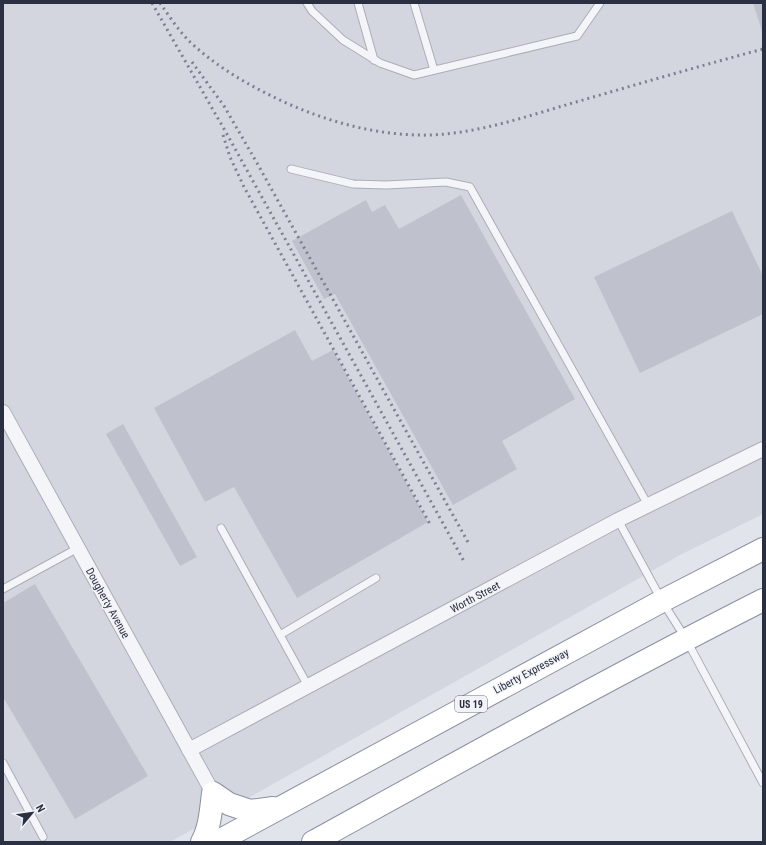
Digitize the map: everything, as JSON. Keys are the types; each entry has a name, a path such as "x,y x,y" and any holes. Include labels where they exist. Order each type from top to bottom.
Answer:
{"highway":[{"name":"Liberty Expressway","path":"217,842 662,601 763,549"},
{"path":"313,842 686,639 763,600"},
{"path":"202,842 205,837 213,793 230,804 250,812 280,807"}],"street":[{"name":"Dougherty Avenue","path":"3,412 213,793"},
{"name":"Worth Street","path":"189,750 618,520 763,449"}],"lane":[{"path":"307,3 312,11 343,40 380,63 414,75 577,36 600,3"},
{"path":"358,3 374,60"},
{"path":"414,3 434,70"},
{"path":"291,168 353,184 386,185 446,182 470,187 648,505"},
{"path":"618,520 662,601 686,639 763,783"},
{"path":"220,528 308,686"},
{"path":"3,589 78,548"},
{"path":"280,635 376,578"},
{"path":"3,763 43,837"}],"shaded area":[{"path":"3,3 763,3 763,514 682,554 170,842 3,842"}],"building":[{"path":"753,3 763,3 763,34"},
{"path":"461,195 575,399 502,441 517,469 453,505 335,294 324,299 292,241 366,200 372,212 385,205 399,229"},
{"path":"732,211 763,276 763,314 640,373 594,277"},
{"path":"295,330 312,361 333,350 428,522 297,598 234,487 205,502 154,408"},
{"path":"123,424 197,557 180,566 106,434"},
{"path":"35,584 148,776 75,819 3,697 3,603"}],"railway":[{"path":"152,3 228,136 465,563"},
{"path":"160,3 190,42 223,68 259,90 316,115 364,129 398,134 435,135 456,133 496,125 763,49"},
{"path":"192,62 224,106 257,163 469,544"},
{"path":"223,135 230,157 244,187 431,526"}]}
